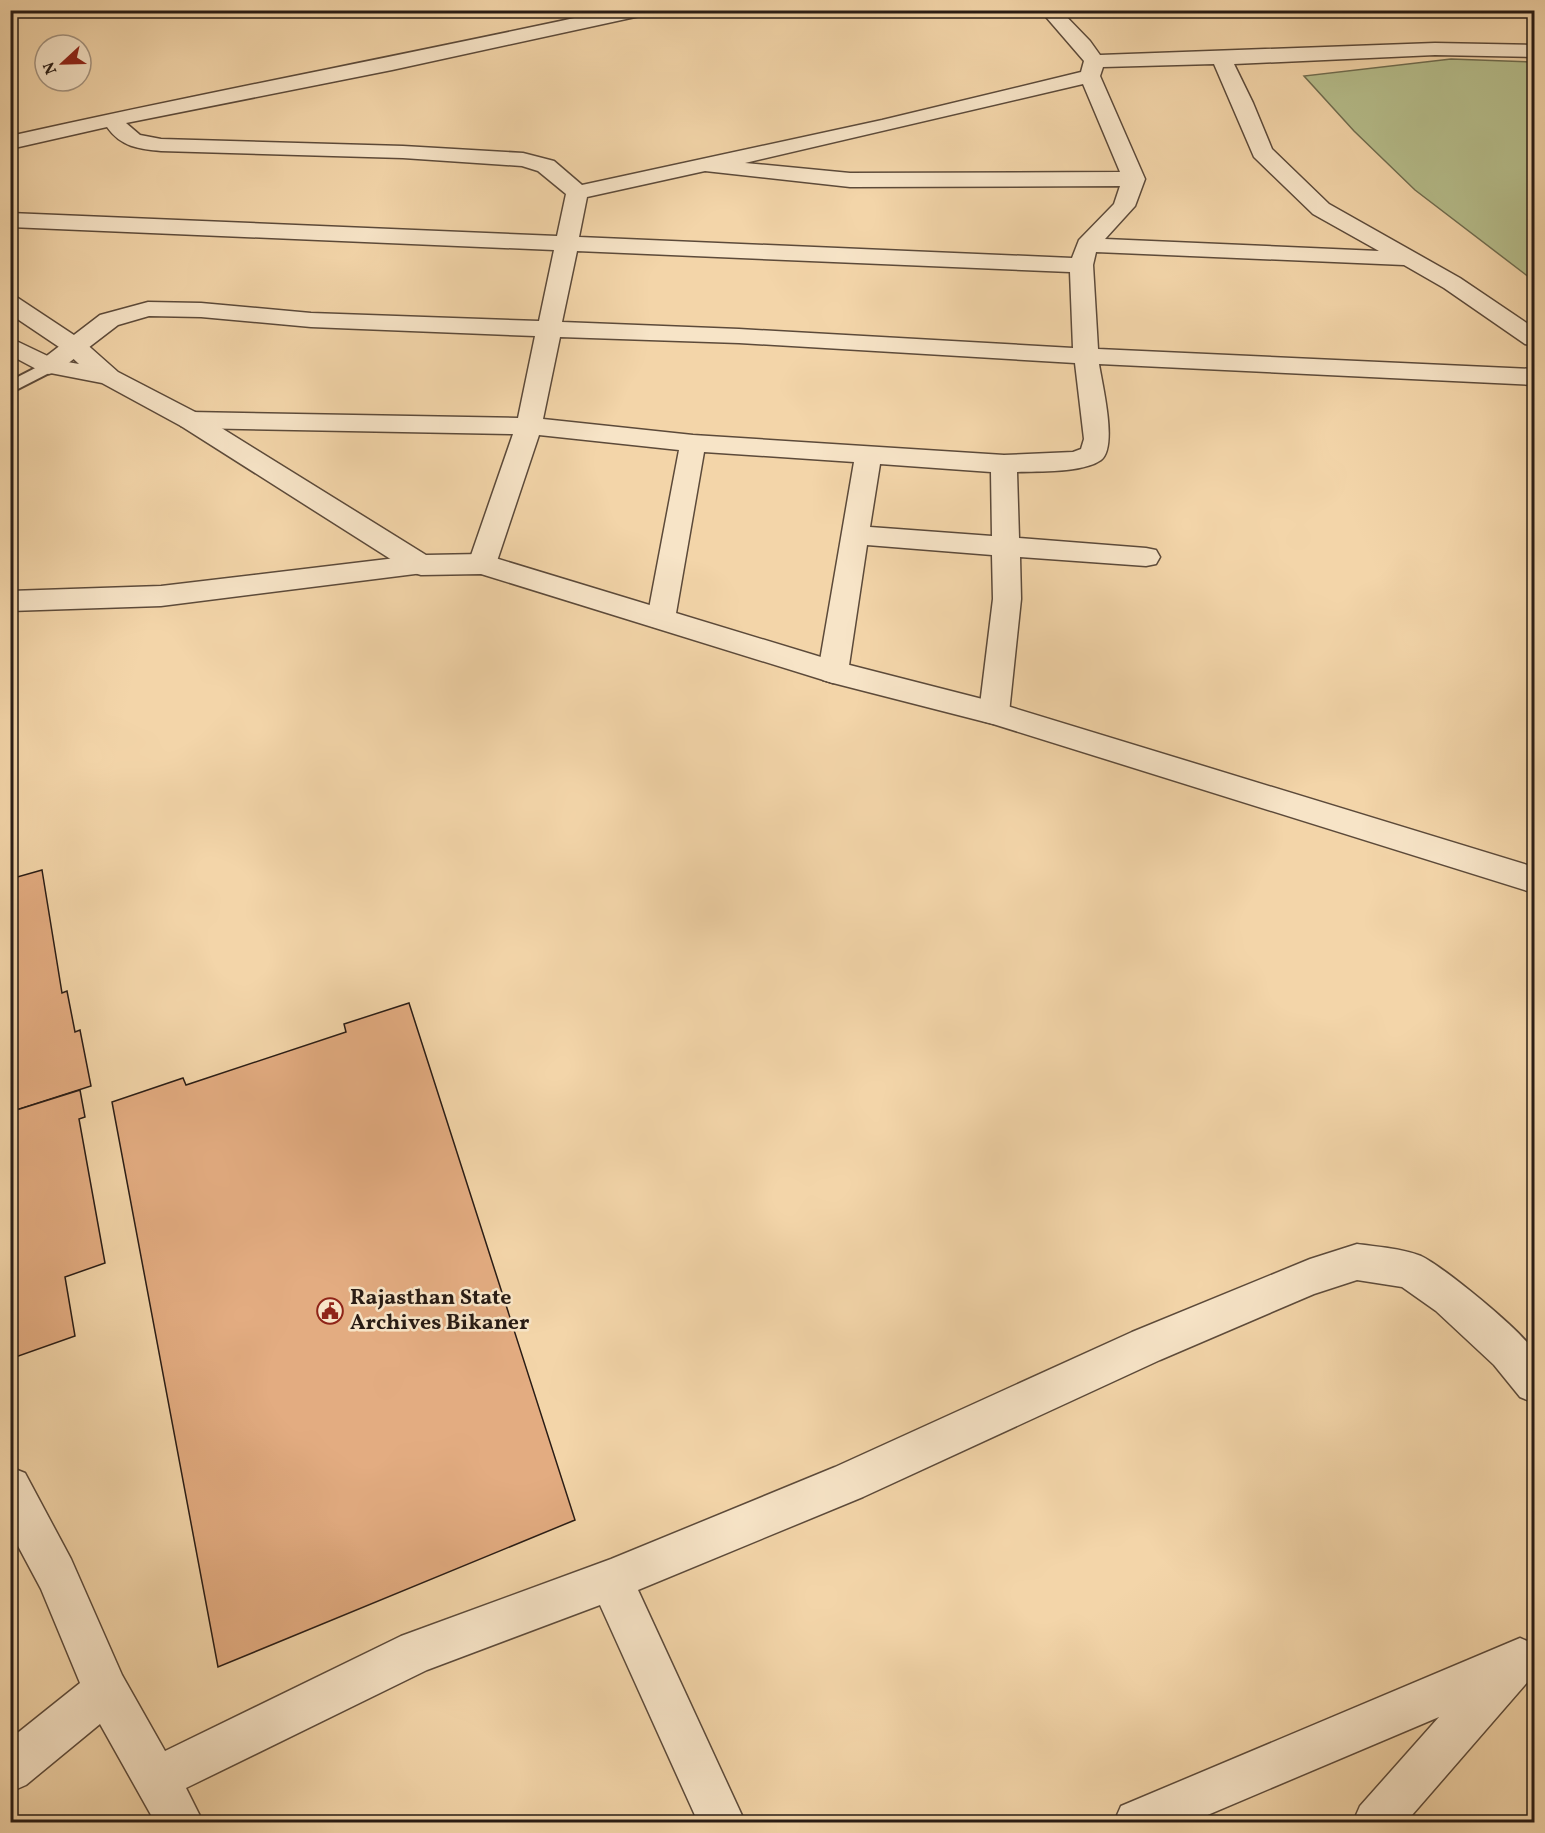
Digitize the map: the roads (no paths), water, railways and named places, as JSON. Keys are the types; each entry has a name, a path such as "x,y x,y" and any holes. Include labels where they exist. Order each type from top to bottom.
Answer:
{"street":[{"path":"10,142 176,105 392,64 640,10"},
{"path":"190,420 529,426 693,443 1004,464 1076,460 1092,454 1098,439 1086,357 1084,255 1124,206 1134,179 1083,45 1049,10"},
{"path":"577,193 705,165 1092,68 1221,58 1435,50 1534,51"},
{"path":"1221,58 1243,103 1262,152 1321,209 1407,260 1452,283 1534,339"},
{"path":"113,119 123,135 135,142 161,145 403,152 523,160 546,166 577,193"},
{"path":"705,165 850,180 1134,179"},
{"path":"482,564 529,426 577,193"},
{"path":"10,220 566,244 1407,260"},
{"path":"10,303 74,346 109,376 190,420 422,565"},
{"path":"49,366 109,320 148,309 201,310 311,320 739,336 1086,357 1534,377"},
{"path":"10,345 49,366 109,376"},
{"path":"661,619 693,443"},
{"path":"833,672 868,456"},
{"path":"994,713 1007,598 1004,464"},
{"path":"856,535 1146,557"},
{"path":"10,601 161,596 422,565 482,564 833,672 994,713 1534,880"},
{"path":"156,1779 417,1652 611,1580 848,1482 1146,1346 1310,1276 1357,1262 1410,1270 1450,1298 1508,1351 1534,1383"},
{"path":"10,1488 56,1574 106,1691 180,1822"},
{"path":"611,1580 722,1822"},
{"path":"1137,1822 1527,1652"},
{"path":"1376,1822 1527,1652"},
{"path":"10,1768 106,1691"}],"lane":[{"path":"10,388 49,366"}],"place":[{"name":"Rajasthan State Archives Bikaner","path":"330,1311"}]}
